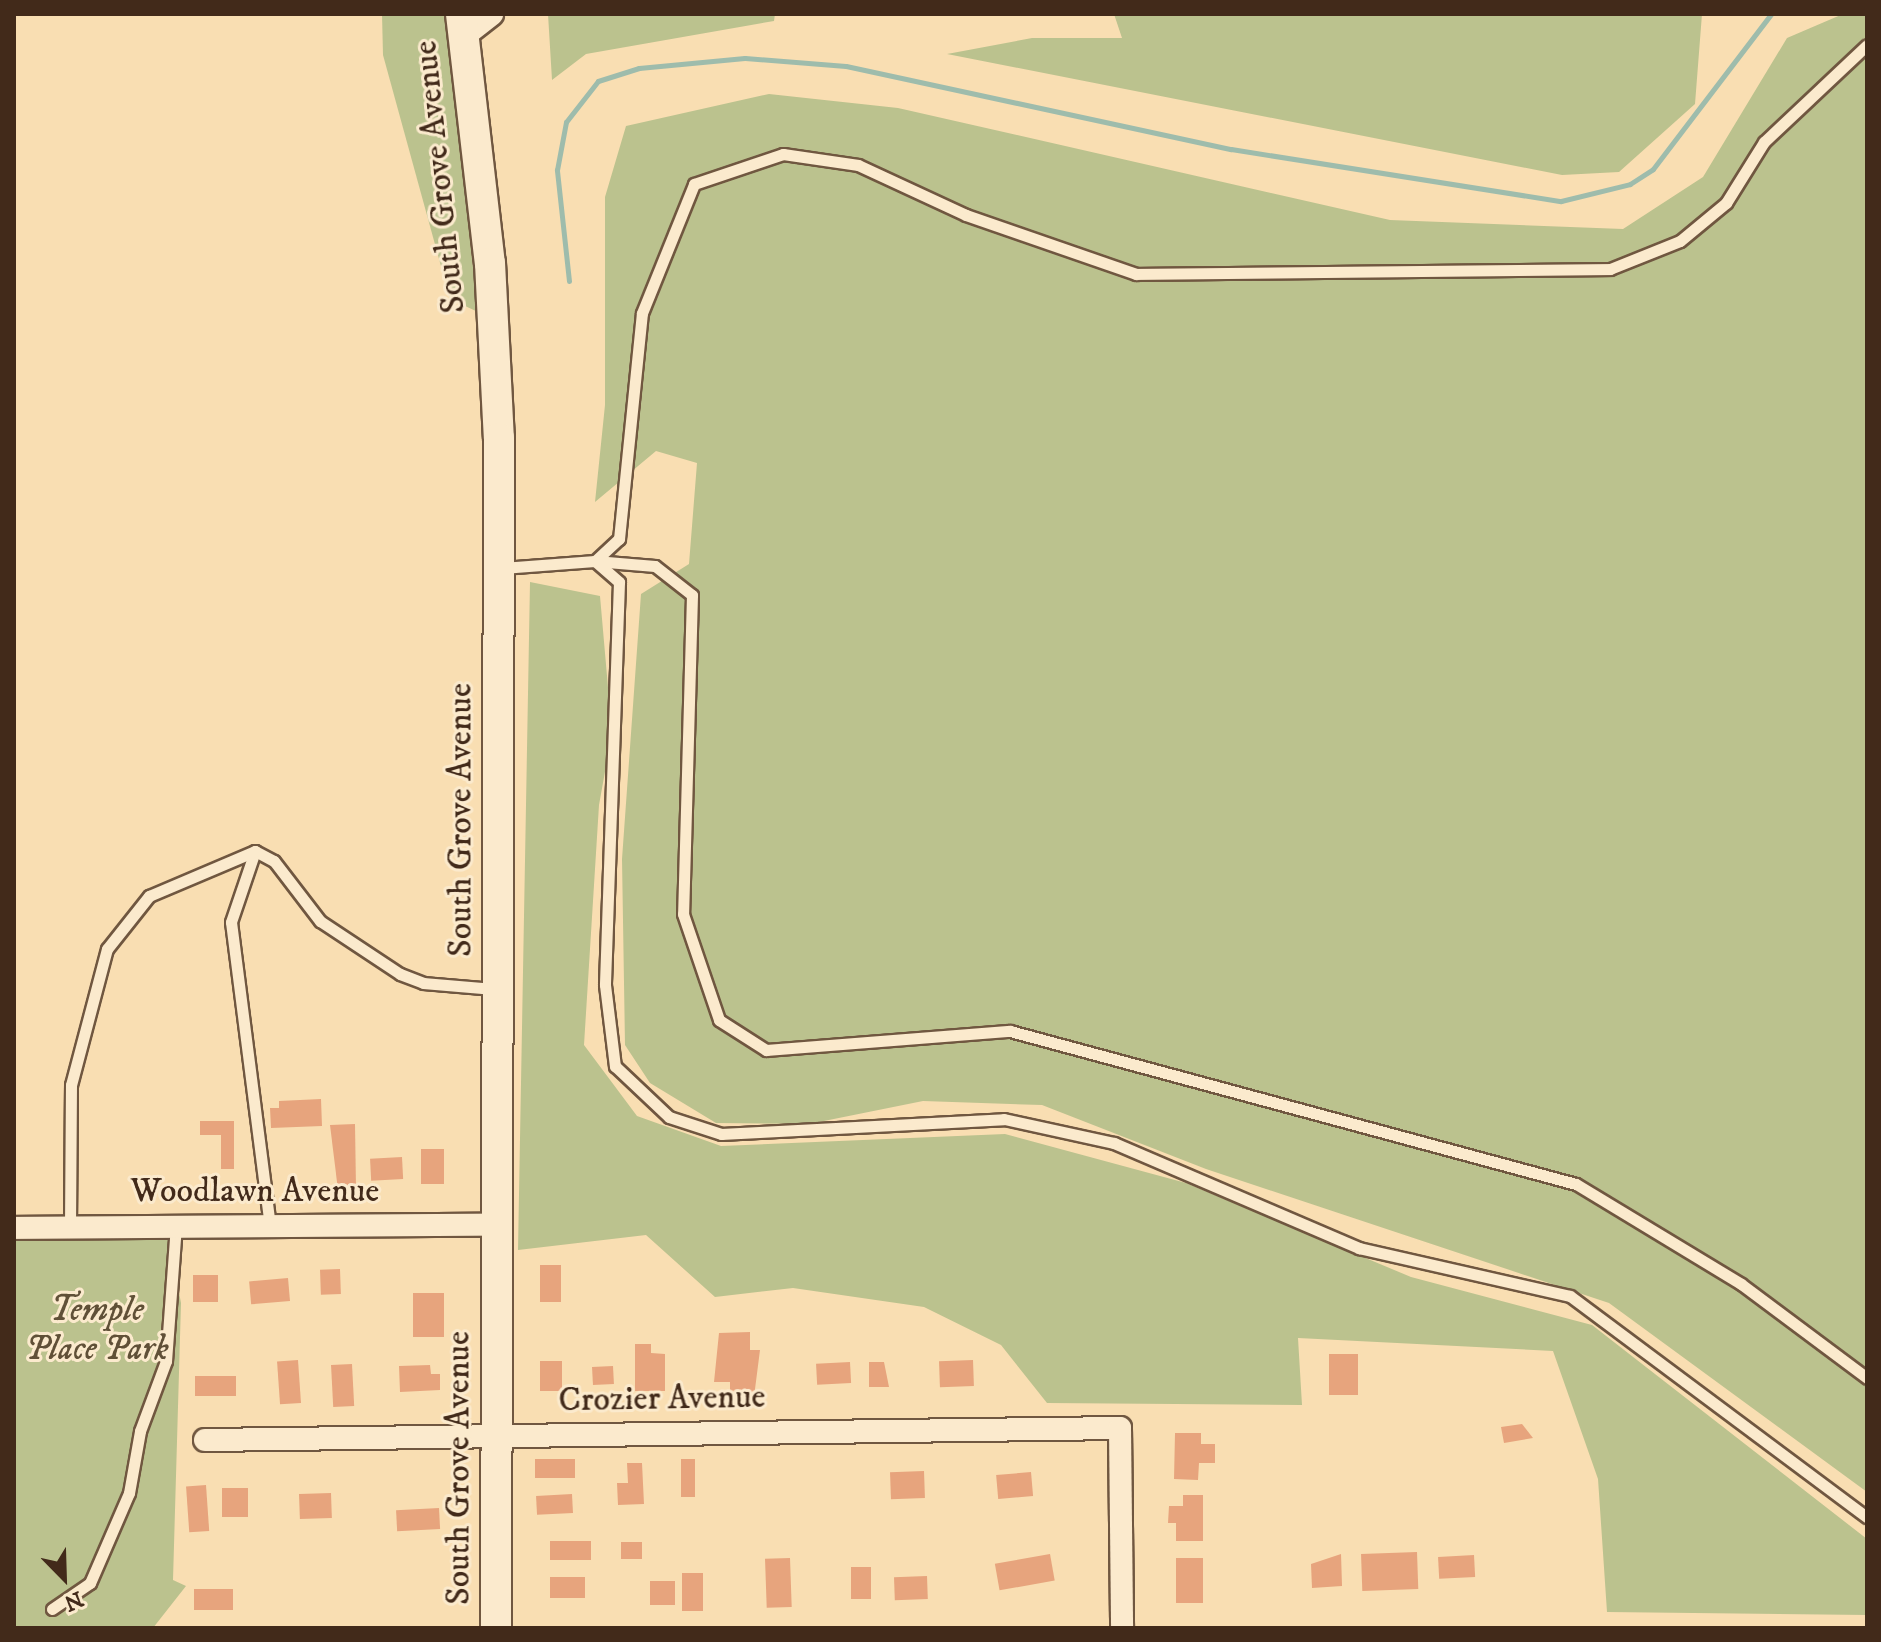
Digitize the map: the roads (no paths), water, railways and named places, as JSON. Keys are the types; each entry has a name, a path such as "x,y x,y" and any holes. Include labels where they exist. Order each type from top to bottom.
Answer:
{"main road":[{"name":"South Grove Avenue","path":"462,25 490,263 499,568 496,1628"}],"street":[{"path":"462,25 492,14"},
{"name":"Woodlawn Avenue","path":"14,1228 497,1225"},
{"name":"Crozier Avenue","path":"205,1440 1120,1428 1122,1628"}],"lane":[{"path":"595,561 619,539 642,313 694,184 783,154 858,165 966,215 1136,274 1610,269 1680,241 1726,203 1764,142 1867,45"},
{"path":"595,561 619,582 605,985 613,1052 615,1066 669,1117 721,1134 1004,1119 1114,1143 1359,1248 1570,1296 1867,1517"},
{"path":"499,568 595,561 655,566 692,595 683,914 719,1020 766,1050 1010,1031 1576,1184 1741,1284 1867,1378"},
{"path":"255,851 274,861 320,921 400,974 423,983 499,990"},
{"path":"255,851 231,922 270,1226"},
{"path":"70,1227 71,1085 107,949 149,896 255,851"},
{"path":"52,1609 90,1583 129,1493 140,1431 166,1361 176,1226"}],"waterway":[{"path":"569,281 557,170 566,122 598,81 639,68 745,58 846,66 1231,149 1561,201 1630,184 1653,169 1771,14"}],"park label":[{"name":"Temple Place Park","path":"97,1330"}]}
